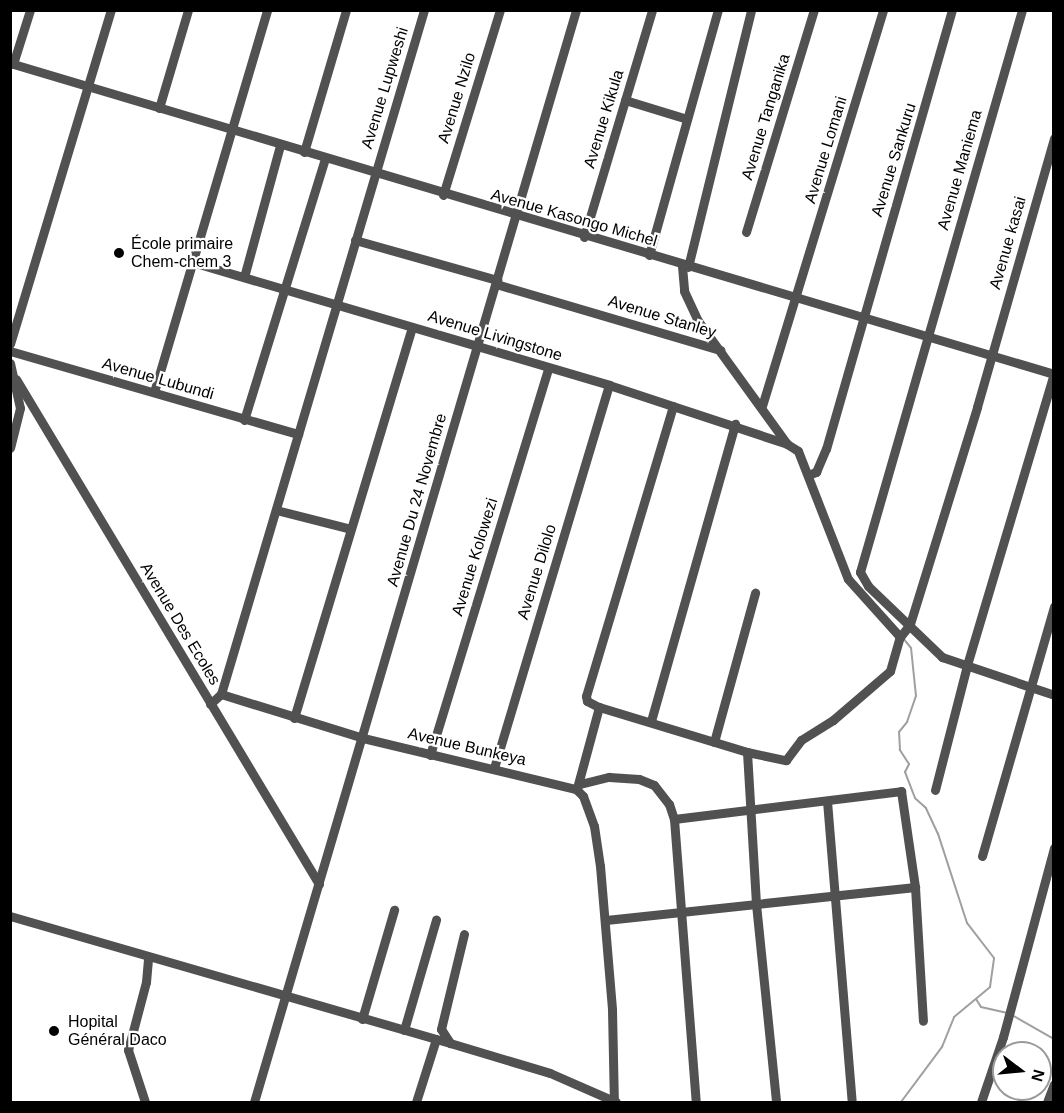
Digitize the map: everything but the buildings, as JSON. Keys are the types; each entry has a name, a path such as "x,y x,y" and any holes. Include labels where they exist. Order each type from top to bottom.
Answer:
{"street":[{"path":"12,64 30,10"},
{"path":"10,344 111,10"},
{"path":"159,108 188,10"},
{"path":"154,392 267,10"},
{"path":"304,152 346,10"},
{"name":"Avenue Lupweshi","path":"221,694 424,10"},
{"name":"Avenue Nzilo","path":"444,195 500,10"},
{"name":"Avenue Du 24 Novembre","path":"254,1102 287,998 576,10"},
{"name":"Avenue Kikula","path":"584,237 652,10"},
{"path":"649,255 718,10"},
{"path":"751,10 685,266 684,291 698,321 762,406 787,444 798,451 812,474 848,579 905,631 935,652 1053,695"},
{"name":"Avenue Tanganika","path":"746,232 814,10"},
{"name":"Avenue Lomani","path":"762,406 883,10"},
{"name":"Avenue Sankuru","path":"812,474 862,318 952,10"},
{"name":"Avenue Maniema","path":"905,631 868,586 860,572 1022,10"},
{"name":"Avenue Kasongo Michel","path":"12,64 516,217 1053,374"},
{"path":"625,100 687,118"},
{"name":"Avenue kasai","path":"747,752 786,760 801,740 833,720 883,680 890,670 905,631 991,356 1053,138"},
{"path":"244,277 280,145"},
{"path":"244,420 325,159"},
{"name":"Avenue Stanley","path":"355,240 720,350"},
{"name":"Avenue Livingstone","path":"192,262 609,385 735,424 787,444"},
{"path":"294,718 412,327"},
{"name":"Avenue Lubundi","path":"10,351 298,434"},
{"path":"10,363 16,379 20,408 10,448"},
{"name":"Avenue Kolowezi","path":"430,755 548,368"},
{"path":"935,790 967,665 1053,374"},
{"name":"Avenue Des Ecoles","path":"16,379 320,884"},
{"name":"Avenue Dilolo","path":"494,768 609,385"},
{"path":"672,406 586,696 587,701 599,706 747,752 756,904 776,1102"},
{"path":"651,721 735,424"},
{"path":"276,510 351,529"},
{"path":"714,742 755,593"},
{"path":"982,856 1053,606"},
{"path":"210,704 221,694"},
{"name":"Avenue Bunkeya","path":"221,694 363,738 578,787"},
{"path":"10,916 550,1073 615,1102 606,920 594,826 578,787 599,706"},
{"path":"578,787 609,777 649,782 661,790 674,819 696,1102"},
{"path":"674,819 903,793 915,887 923,1021"},
{"path":"826,801 837,896 852,1102"},
{"path":"981,1102 1003,1037 1053,848"},
{"path":"606,920 915,887"},
{"path":"362,1019 394,910"},
{"path":"404,1030 436,920"},
{"path":"450,1043 441,1029 464,934"},
{"path":"145,1102 128,1050 146,982 148,957"},
{"path":"416,1102 436,1039"},
{"path":"1047,1102 1053,1084"}],"waterway":[{"path":"901,1102 942,1047 954,1017 990,987 994,958 967,923 938,834 926,808 915,798 905,772 909,764 900,750 899,732 907,722 916,696 911,648 903,638"},
{"path":"976,999 981,1007 1006,1013"},
{"path":"1012,1015 1054,1039"}],"place":[{"name":"École primaire Chem-chem 3","path":"119,253"},
{"name":"Hopital Général Daco","path":"54,1031"}]}
